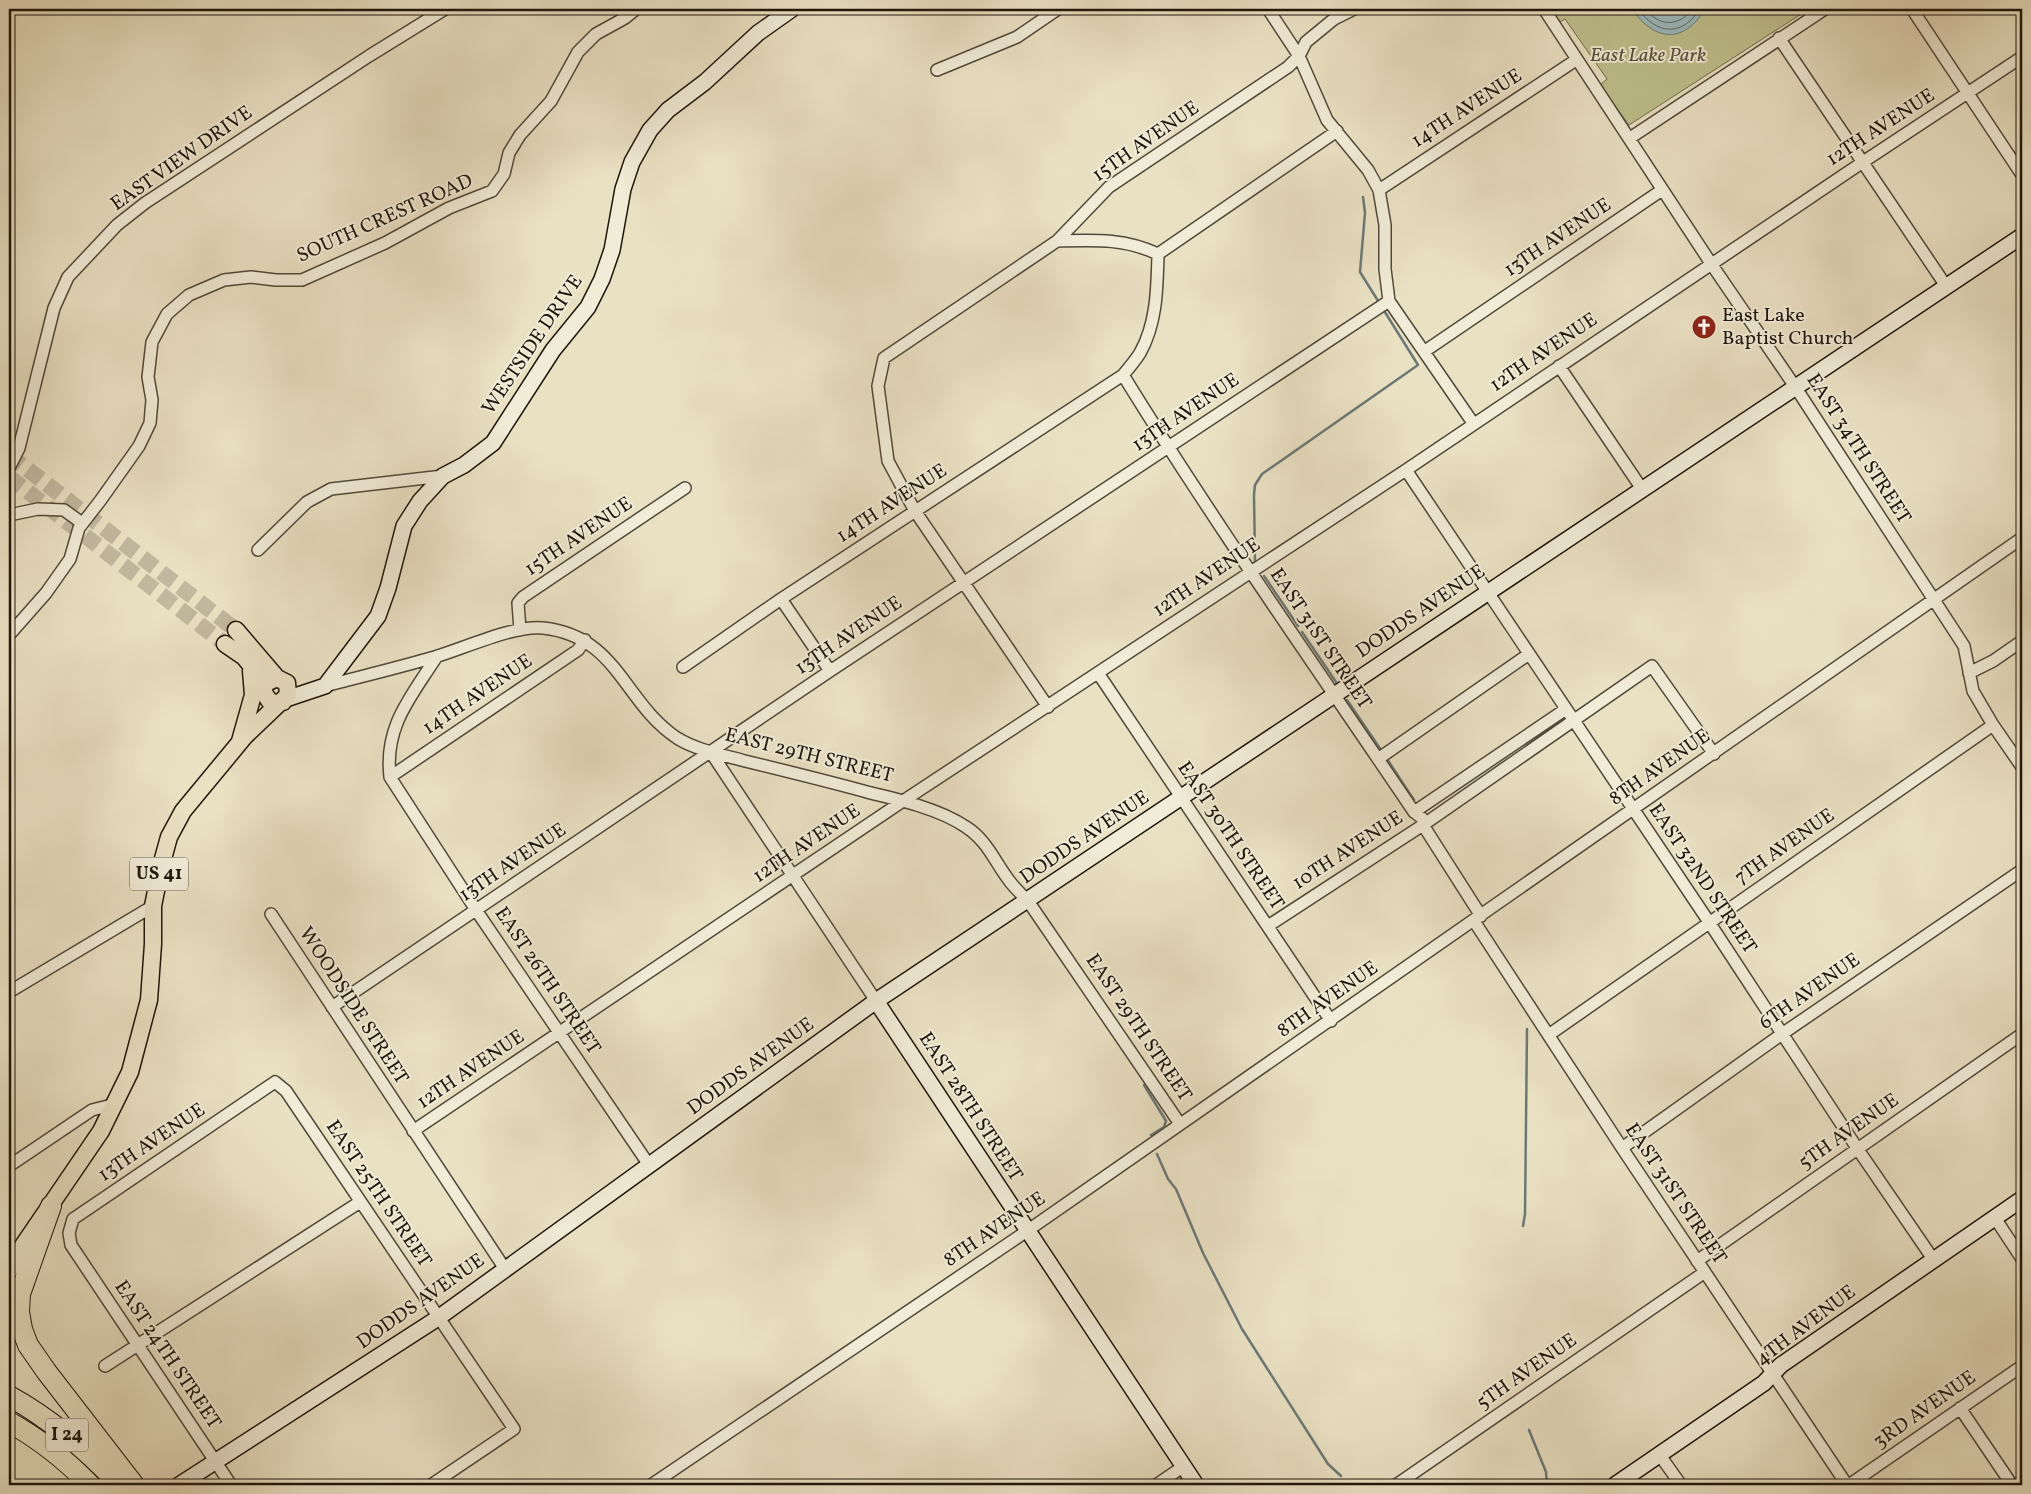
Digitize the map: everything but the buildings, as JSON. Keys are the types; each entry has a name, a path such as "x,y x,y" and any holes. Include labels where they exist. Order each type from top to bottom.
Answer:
{"highway":[{"path":"50,1206 20,1294 19,1312 22,1329 28,1345 106,1459 134,1485"},
{"name":"I 24","path":"9,1396 32,1409 106,1459 120,1485"},
{"name":"I 24","path":"9,1422 30,1434 55,1453 85,1481"}],"main road":[{"path":"225,644 244,657 272,685 289,687 284,701 278,704 270,702 272,685 236,630"},
{"path":"242,739 253,695 251,671 253,666"},
{"name":"US 41","path":"242,739 272,685"},
{"name":"US 41","path":"9,1271 24,1244 101,1131 116,1104 135,1057 149,1000 153,944 153,906 169,837 183,811 242,739 284,701"}],"street":[{"name":"EAST VIEW DRIVE","path":"9,468 19,448 54,308 68,278 94,249 117,225 145,203 361,61 445,9"},
{"name":"SOUTH CREST ROAD","path":"9,635 46,593 70,559 82,523 139,446 150,423 152,400 148,377 152,342 167,314 188,295 224,280 251,277 276,280 302,280 384,243 449,208 492,191 504,174 509,153 516,141 551,101 578,52 596,34 625,18 636,9"},
{"name":"WESTSIDE DRIVE","path":"325,686 378,616 404,526 420,501 443,476 464,465 493,443 547,358 588,307 602,279 612,250 623,189 632,162 650,130 668,110 705,82 758,33 792,9"},
{"path":"937,70 1017,37 1058,9"},
{"path":"1268,9 1299,56 1327,120 1368,170 1379,190 1385,225 1385,269 1389,301 1473,423"},
{"name":"15TH AVENUE","path":"915,511 888,461 878,386 884,358 1057,241 1109,187 1288,67 1299,56 1306,42 1334,19 1354,9"},
{"name":"EAST 34TH STREET","path":"1544,9 1576,60 1630,138 1662,190 1796,388 1964,646 1974,691 1993,724 2022,767"},
{"path":"1630,138 1824,9"},
{"path":"1912,9 2022,175"},
{"path":"1780,38 1946,286"},
{"name":"12TH AVENUE","path":"413,1131 903,801 1406,470 1473,423 2022,57"},
{"name":"14TH AVENUE","path":"1379,190 1576,60"},
{"path":"1158,254 1337,131"},
{"name":"13TH AVENUE","path":"1425,351 1662,190"},
{"name":"DODDS AVENUE","path":"179,1485 438,1318 876,1001 2022,236"},
{"path":"1057,241 1099,240 1139,245 1158,254"},
{"path":"1123,375 1140,353 1151,327 1157,296 1158,254"},
{"name":"13TH AVENUE","path":"332,1007 830,670 1389,301"},
{"path":"1559,366 1642,489"},
{"name":"14TH AVENUE","path":"683,667 782,599 1123,375"},
{"name":"EAST 31ST STREET","path":"1123,375 1168,448 1334,695 1414,812 1422,818 1423,825 1478,918 1622,1148 1848,1485"},
{"name":"EAST 32ND STREET","path":"1406,470 1634,809 1857,1148 1933,1259"},
{"path":"258,550 307,502 331,489 443,476"},
{"name":"15TH AVENUE","path":"520,630 518,603 523,598 685,488"},
{"path":"9,515 38,509 64,510 82,523"},
{"path":"915,511 1048,707"},
{"name":"8TH AVENUE","path":"651,1485 1027,1231 2022,538"},
{"path":"782,599 830,670"},
{"name":"EAST 29TH STREET","path":"284,701 325,686 437,656 520,630 541,628 575,635 602,653 653,719 678,738 710,752 903,801 950,818 966,826 982,840 1011,882 1028,901 1180,1124"},
{"name":"14TH AVENUE","path":"390,777 578,650 585,640"},
{"path":"1969,673 1993,661 2022,641"},
{"path":"1378,759 1529,654"},
{"path":"390,777 388,758 398,718 437,656"},
{"path":"1573,720 1652,666 1714,754"},
{"name":"EAST 30TH STREET","path":"1098,673 1331,1021"},
{"name":"EAST 29TH STREET","path":"272,685 325,686"},
{"name":"10TH AVENUE","path":"1414,812 1566,709"},
{"name":"10TH AVENUE","path":"1268,926 1423,825 1573,720"},
{"name":"7TH AVENUE","path":"1550,1034 1993,724"},
{"name":"EAST 28TH STREET","path":"710,752 1196,1485"},
{"name":"EAST 26TH STREET","path":"390,777 476,910 649,1165"},
{"name":"6TH AVENUE","path":"1622,1148 1782,1034 2022,870"},
{"path":"9,992 153,906"},
{"name":"WOODSIDE STREET","path":"270,914 505,1268"},
{"name":"5TH AVENUE","path":"1697,1261 2022,1034"},
{"name":"13TH AVENUE","path":"70,1245 69,1233 73,1219 275,1082"},
{"name":"EAST 25TH STREET","path":"275,1082 286,1092 514,1429 431,1485"},
{"path":"9,1166 92,1110 116,1104"},
{"name":"4TH AVENUE","path":"1615,1485 1764,1383 1781,1366 2022,1199"},
{"path":"105,1366 360,1202"},
{"path":"1995,1218 2022,1259"},
{"name":"EAST 24TH STREET","path":"70,1245 139,1345 231,1485"},
{"name":"5TH AVENUE","path":"1396,1485 1705,1272"},
{"name":"3RD AVENUE","path":"1848,1485 2022,1366"},
{"path":"1960,1408 2012,1485"},
{"path":"1659,1454 1681,1485"},
{"path":"1156,1485 1184,1466"}],"green space":[{"name":"East Lake Park","path":"1550,9 1809,9 1629,125 1600,85 1607,79 1565,19 1558,23"}],"water":[{"path":"1632,9 1705,9 1688,28 1679,33 1669,34 1660,33 1650,28"}],"waterway":[{"path":"1363,197 1365,213 1360,272 1380,304"},
{"path":"1255,562 1254,494 1255,485 1262,474 1418,365 1383,309"},
{"path":"1264,576 1298,626"},
{"path":"1302,632 1336,682"},
{"path":"1347,700 1381,750"},
{"path":"1387,759 1414,800"},
{"path":"1523,1226 1525,1214 1527,1029"},
{"path":"1144,1085 1166,1121 1164,1127 1151,1135"},
{"path":"1157,1154 1168,1179 1176,1189 1203,1253 1242,1329 1328,1464 1341,1476"},
{"path":"1529,1430 1546,1472 1547,1485"}],"tunnel":[{"path":"9,455 236,630"},
{"path":"9,477 225,644"}],"place":[{"name":"East Lake Baptist Church","path":"1704,327"}]}
